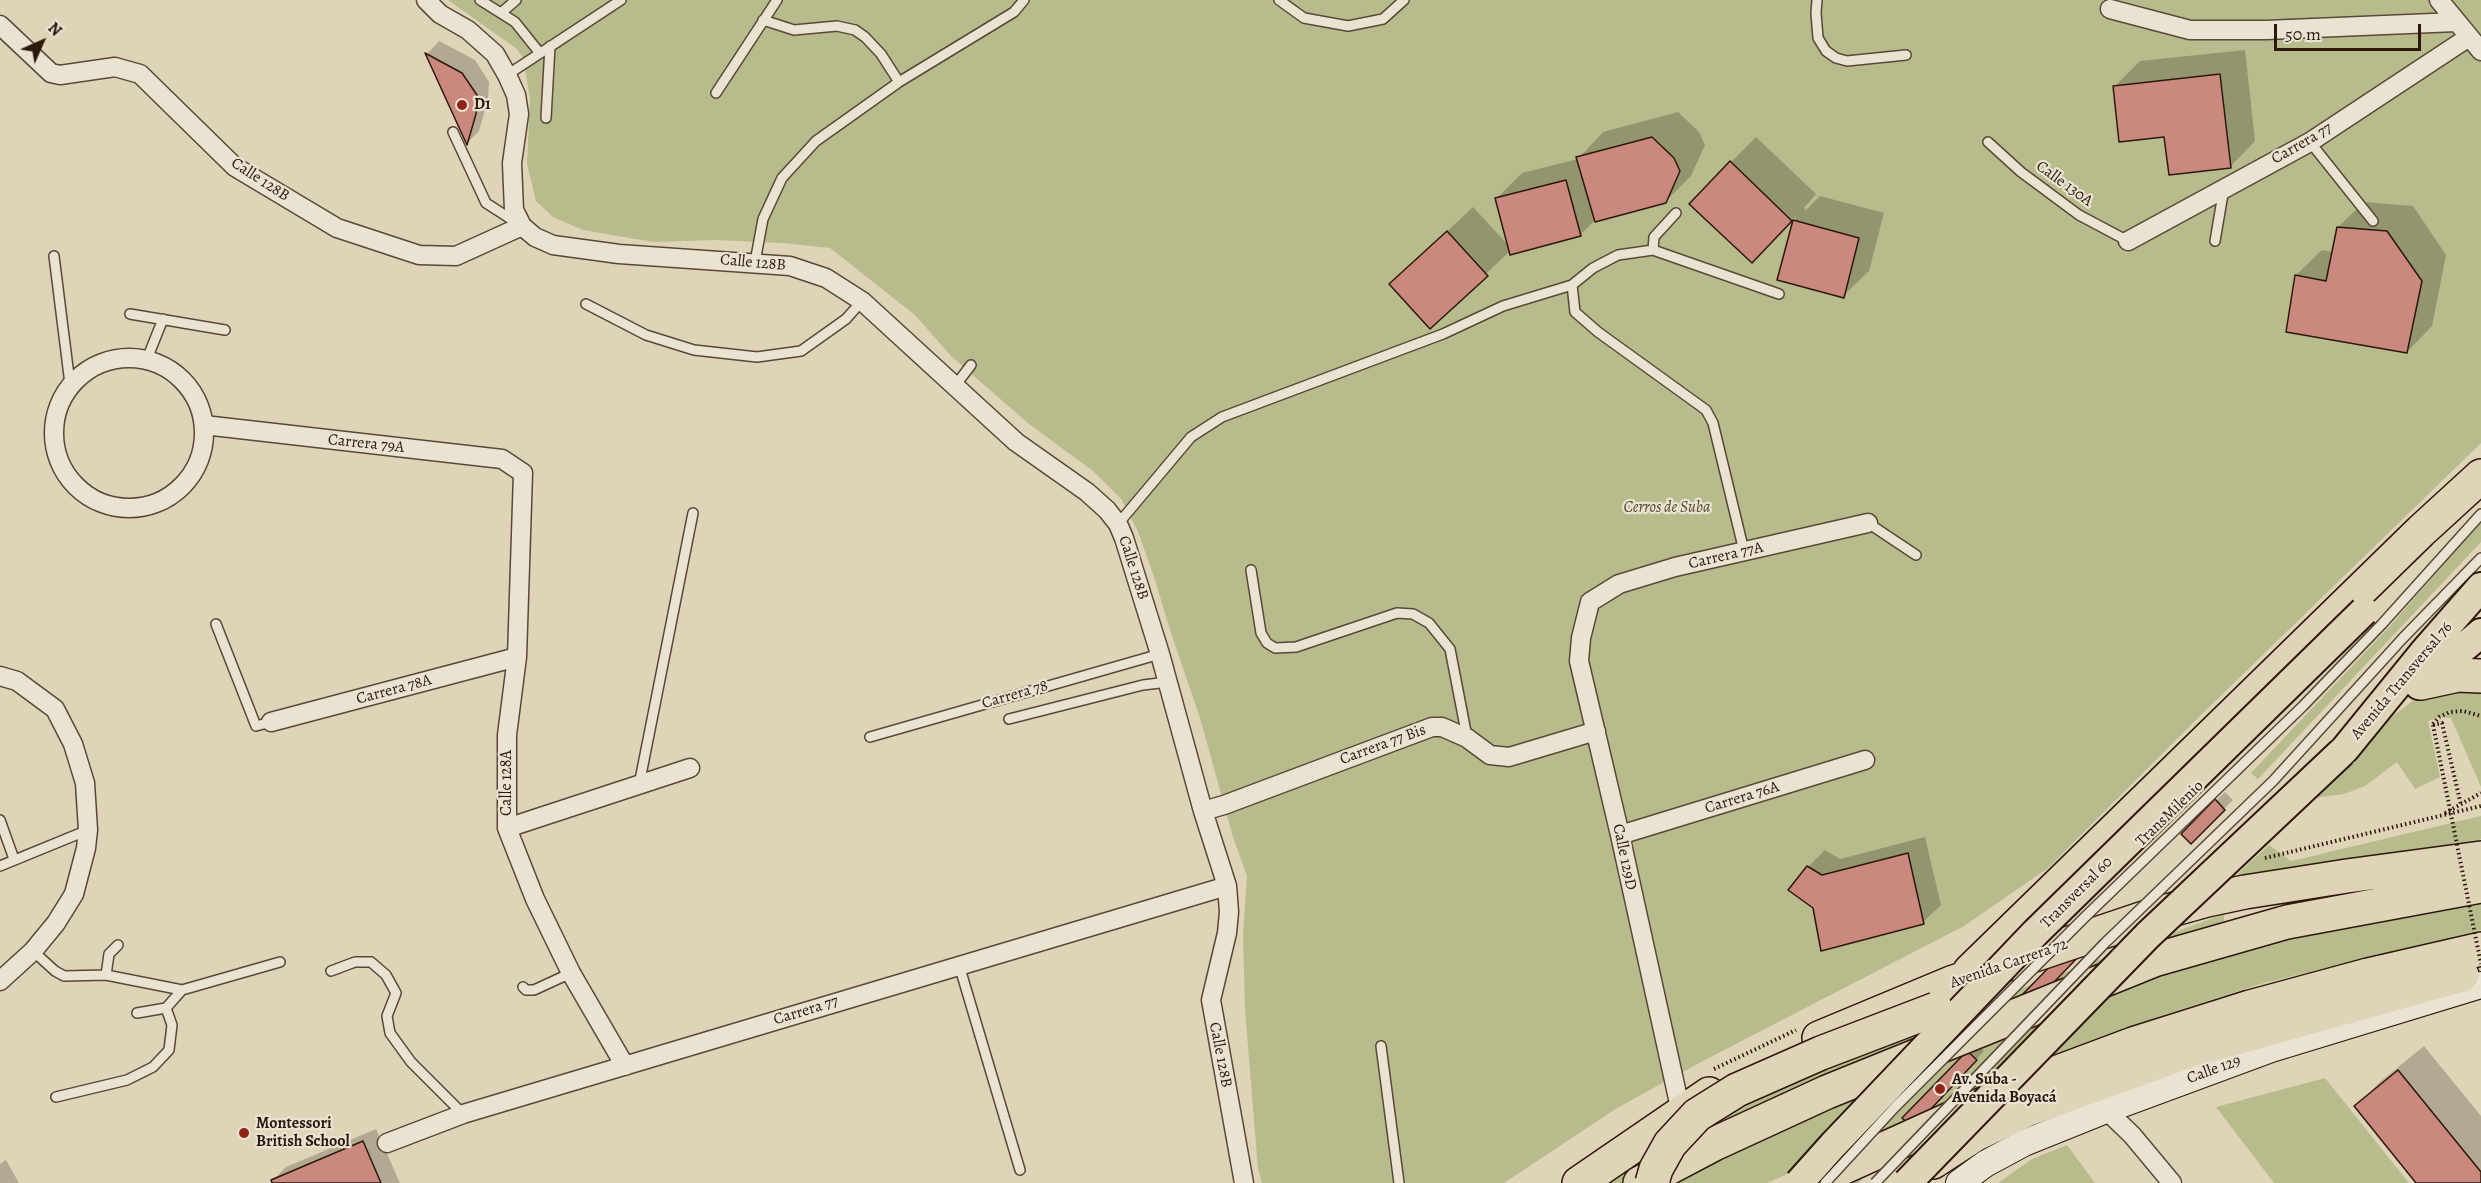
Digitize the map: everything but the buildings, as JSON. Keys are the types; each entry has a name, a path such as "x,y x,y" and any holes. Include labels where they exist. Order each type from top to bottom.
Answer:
{"highway":[{"path":"1943,996 1982,961 2421,531 2481,476"},
{"path":"2421,683 2458,675 2481,676"},
{"path":"2424,866 2481,847"},
{"path":"1652,1183 1656,1169 1670,1144 1696,1115 1737,1090 1943,996 2116,927 2164,912 2245,892 2481,858"},
{"path":"1640,1183 1714,1144 1827,1092 2154,960 2287,922 2481,886"},
{"path":"1809,1183 2034,1082 2133,1044 2250,1007 2367,975 2481,949"},
{"path":"1911,1179 1976,1134 2026,1110 2189,1051 2481,969"},
{"name":"Avenida Carrera 72","path":"1579,1183 1681,1112 1743,1073 1842,1028 1943,996"}],"main road":[{"path":"2373,618 2481,484"},
{"name":"Avenida Transversal 76","path":"2344,750 2424,652 2481,588"},
{"name":"Transversal 60","path":"1799,1183 1833,1144 2035,933 2373,618"},
{"name":"Avenida Transversal 76","path":"2344,750 2481,633"},
{"path":"1911,1179 2148,935 2344,750"},
{"name":"Calle 129","path":"1959,1183 1985,1164 2024,1143 2106,1110 2271,1049 2481,985"}],"street":[{"path":"426,0 440,14 468,30 495,54 516,95 519,114 512,163 514,210 522,226"},
{"path":"2443,2 2475,44"},
{"path":"2110,9 2190,30 2266,30 2456,22"},
{"name":"Calle 128B","path":"0,25 51,73 60,75 115,67 140,74 235,166 336,228 419,255 456,256 522,226 535,237 553,245 620,254 790,266 826,278 862,301 1016,442 1087,492 1118,524 1124,538 1227,886 1229,912 1227,933 1211,1000 1244,1183"},
{"name":"Carrera 77","path":"2128,241 2310,142 2475,44"},
{"path":"126,357 147,359 168,368 186,383 198,403 204,425 203,450 193,473 177,491 156,504 131,508 107,505 84,494 67,476 56,454 53,429 58,405 70,384 86,370 105,361 126,357"},
{"name":"Carrera 79A","path":"204,425 502,459 524,473"},
{"name":"Calle 128A","path":"524,473 517,657 507,735 507,828 535,899 571,973 625,1065"},
{"name":"Carrera 77A","path":"1590,602 1619,584 1675,567 1868,523"},
{"name":"Calle 129D","path":"1590,602 1581,638 1579,661 1681,1112"},
{"name":"Carrera 78A","path":"271,722 517,657"},
{"path":"0,676 17,681 55,709 73,744 85,783 88,830 86,848 74,894 56,923 33,951 0,981"},
{"name":"Carrera 77 Bis","path":"1203,810 1224,805 1432,726 1442,726 1467,738 1491,755 1509,757 1596,731"},
{"name":"Carrera 76A","path":"1620,835 1865,760"},
{"path":"507,828 690,768"},
{"name":"Carrera 77","path":"387,1143 463,1114 1227,886"},
{"path":"2106,1110 2132,1135 2172,1183"}],"lane":[{"path":"480,0 515,21 539,52"},
{"path":"501,13 516,0"},
{"path":"507,75 621,0"},
{"path":"716,93 777,0"},
{"path":"755,262 763,219 782,178 816,141 899,82 1014,12 1024,0"},
{"path":"1279,0 1304,18 1347,26 1383,19 1404,0"},
{"path":"1817,0 1818,38 1826,51 1836,58 1847,61 1906,55"},
{"path":"764,20 794,30 837,26 855,30 881,54 899,82"},
{"path":"546,118 550,46"},
{"path":"453,132 486,203 522,226"},
{"name":"Calle 130A","path":"1988,142 2020,172 2079,215 2128,241"},
{"path":"2310,142 2373,220"},
{"path":"2215,242 2224,189"},
{"path":"1653,250 1654,237 1676,213"},
{"path":"1118,524 1191,436 1222,417 1443,334 1503,306 1572,285 1593,268 1618,255 1653,250 1779,294"},
{"path":"54,256 70,384"},
{"path":"1572,285 1575,312 1598,332 1706,410 1713,423 1744,551"},
{"path":"586,304 646,335 694,350 757,357 801,351 846,319 862,301"},
{"path":"130,314 225,330"},
{"path":"147,359 163,319"},
{"path":"955,386 971,365"},
{"path":"639,785 693,513"},
{"name":"TransMilenio","path":"1825,1183 1895,1107 2085,917 2302,706 2373,618 2481,514"},
{"path":"1868,523 1916,555"},
{"path":"1875,1183 2105,942 2273,781 2403,638 2481,558"},
{"path":"1251,570 1261,633 1267,643 1275,648 1296,646 1397,613 1413,614 1429,622 1449,649 1467,738"},
{"path":"216,624 256,726 271,722"},
{"name":"Carrera 78","path":"870,737 1160,654"},
{"path":"1009,719 1168,682"},
{"path":"0,820 14,859"},
{"path":"0,866 88,830"},
{"path":"106,975 109,954 118,945"},
{"path":"33,951 64,976 106,975 182,990 280,962"},
{"path":"331,971 355,962 371,962 386,975 396,993 387,1016 390,1033 411,1062 463,1114"},
{"path":"959,965 1020,1170"},
{"path":"523,987 526,990 534,990 571,973"},
{"path":"137,1013 166,1008 182,990"},
{"path":"56,1097 127,1080 153,1067 169,1050 172,1025 166,1008"},
{"path":"1381,1046 1399,1183"}],"path":[{"path":"2481,716 2463,711 2450,712 2439,717 2433,725 2481,964"},
{"path":"2433,725 2442,723 2461,804"},
{"path":"2438,816 2481,793"},
{"path":"2255,860 2481,806"}],"green space":[{"name":"Cerros de Suba","path":"448,0 2481,0 2481,443 2202,714 2048,868 1964,926 1617,1108 1504,1183 1262,1183 1258,1169 1245,1010 1243,933 1247,876 1233,837 1200,718 1154,577 1138,532 1122,500 1093,471 1029,424 951,356 915,315 830,248 716,240 653,242 583,230 553,217 536,201 527,164 530,99 523,58 517,49"},
{"path":"2481,522 2481,542 2258,779 2251,773 2391,625"},
{"path":"2481,682 2481,787 2451,718 2439,717 2428,721 2440,777 2415,789 2397,762 2365,786 2344,794 2314,798 2394,715 2418,697"},
{"path":"2481,816 2481,839 2463,846 2229,882 2269,845 2291,861"},
{"path":"2481,902 2481,930 2264,983 2163,1015 2058,1056 1767,1183 1667,1183 1839,1101 2154,973 2271,939"},
{"path":"2224,914 2224,922 1876,1061 1692,1142 1623,1183 1596,1183 1660,1137 1919,1026"},
{"path":"2325,1078 2409,1183 2274,1183 2216,1107"},
{"path":"2067,1145 2095,1183 1998,1183 2032,1159"}],"place":[{"name":"D1","path":"462,105"},
{"name":"Av. Suba - Avenida Boyacá","path":"1940,1089"},
{"name":"Montessori British School","path":"244,1133"}]}
